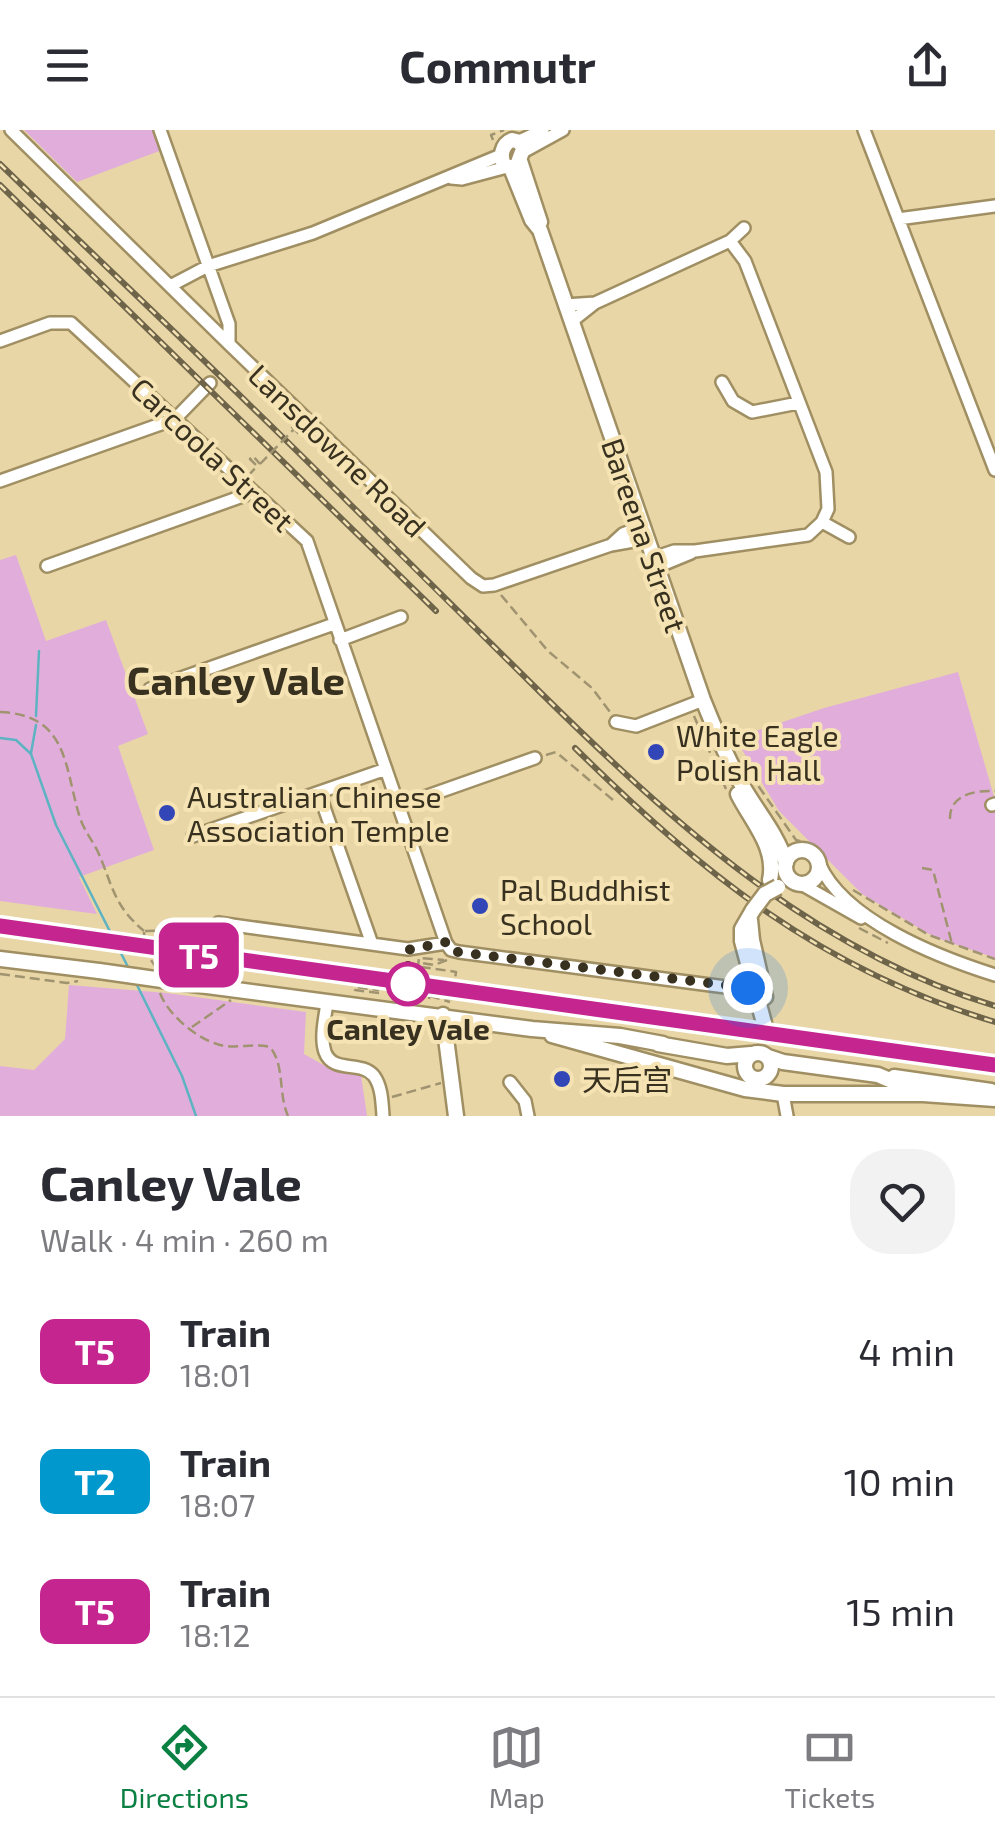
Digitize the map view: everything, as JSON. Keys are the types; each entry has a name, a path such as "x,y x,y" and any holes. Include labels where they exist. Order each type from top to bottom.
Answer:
{"main road":[{"name":"Bareena Street","path":"499,130 513,151 540,214 540,230 565,305 703,700 719,740 744,789 772,830 786,865"},
{"path":"719,740 737,792 769,849 773,865 770,888"},
{"name":"Bareena Street","path":"772,830 792,846 806,850"},
{"path":"764,1029 749,973 753,910 794,852 806,850 822,860 816,876 799,884 770,888"},
{"path":"786,865 788,877 799,884"},
{"path":"0,958 327,1003 446,1005 539,1029 600,1038 660,1066"},
{"path":"749,973 765,1005 760,1055 771,1070 757,1076"},
{"path":"446,1005 456,1116"},
{"path":"539,1029 620,1036 731,1056 760,1055 995,1096"},
{"path":"539,1029 577,1044 745,1089 783,1094 995,1096"},
{"path":"577,1044 663,1044"},
{"path":"716,1053 757,1076 812,1066"},
{"path":"757,1076 744,1064 760,1055"},
{"path":"878,1075 923,1094"}],"street":[{"path":"11,130 229,344"},
{"name":"Lansdowne Road","path":"160,130 229,324 229,344 471,578 489,585"},
{"path":"513,151 543,130"},
{"path":"170,286 208,266 313,232 451,178 462,179 563,130"},
{"path":"864,130 995,470"},
{"path":"898,218 995,206"},
{"path":"571,322 595,303 730,241 744,228"},
{"path":"655,563 695,551 808,535 822,522 828,509 826,472 745,261 730,241"},
{"path":"565,305 595,303"},
{"name":"Carcoola Street","path":"0,341 50,324 71,323 307,541 446,942"},
{"path":"722,382 733,401 752,412 798,403"},
{"path":"0,481 175,419 210,383"},
{"path":"46,566 254,492"},
{"path":"822,522 849,537"},
{"path":"489,585 643,533"},
{"path":"340,640 401,616"},
{"path":"150,690 334,624"},
{"path":"616,722 636,726 703,700"},
{"path":"399,806 535,758"},
{"path":"193,836 386,769"},
{"path":"319,793 372,944"},
{"path":"822,860 835,888 888,929"},
{"path":"799,884 841,909 995,974"},
{"path":"215,926 415,950 446,942 450,950 458,952 742,989 749,973"},
{"path":"749,973 765,1005"},
{"path":"327,1003 323,1048 328,1059 341,1066 366,1069 380,1087 384,1116"},
{"path":"510,1082 525,1102 528,1116"},
{"path":"783,1094 787,1116"}],"path":[{"path":"259,465 296,428"},
{"path":"489,585 548,651 605,700 616,722"},
{"path":"0,712 39,722 60,745 82,824 98,853 114,899 144,930 208,933 215,926"},
{"path":"694,716 697,722"},
{"path":"535,758 556,752 613,800"},
{"path":"746,766 792,836 820,849 822,860"},
{"path":"950,819 950,806 956,800 977,792 994,800"},
{"path":"922,868 932,870 952,946"},
{"path":"846,886 909,926 995,960"},
{"path":"379,993 354,990 378,990 380,983 430,994 446,1005 452,998 456,972 433,972 418,966 419,958"},
{"path":"422,967 422,963 434,965 448,960"},
{"path":"0,974 67,983 79,981"},
{"path":"231,999 191,1028 224,1046 267,1045 274,1050 288,1116"},
{"path":"382,1100 441,1082"}],"shaded area":[{"path":"24,130 154,130 162,150 77,182"},
{"path":"16,555 46,641 106,620 148,734 118,746 154,850 79,877 97,914 0,901 0,560"},
{"path":"958,672 995,800 995,958 934,937 862,894 779,811 735,738 824,708"},
{"path":"69,985 167,993 306,1012 304,1054 336,1072 361,1075 367,1116 0,1116 0,1066 34,1070 65,1039"}],"waterway":[{"path":"36,716 39,651"},
{"path":"31,753 36,725"},
{"path":"0,738 16,740 31,754 56,825 129,969"},
{"path":"135,981 182,1076 196,1116"}],"railway":[{"path":"0,164 590,741 694,834 806,917 866,952 929,982 995,1006"},
{"path":"0,185 436,611"},
{"path":"575,748 670,837 767,912 874,975 995,1022"},
{"path":"0,926 995,1065"}],"train":[{"name":"T5","path":"0,926 995,1065"}],"place":[{"name":"White Eagle Polish Hall","path":"656,752"},
{"name":"Australian Chinese Association Temple","path":"167,813"},
{"name":"Pal Buddhist School","path":"480,906"},
{"name":"Canley Vale","path":"408,984"},
{"name":"天后宫","path":"562,1079"}],"district":[{"name":"Canley Vale","path":"236,679"}],"route":[{"path":"408,984 408,950 446,942 450,950 458,952 748,988"}]}
